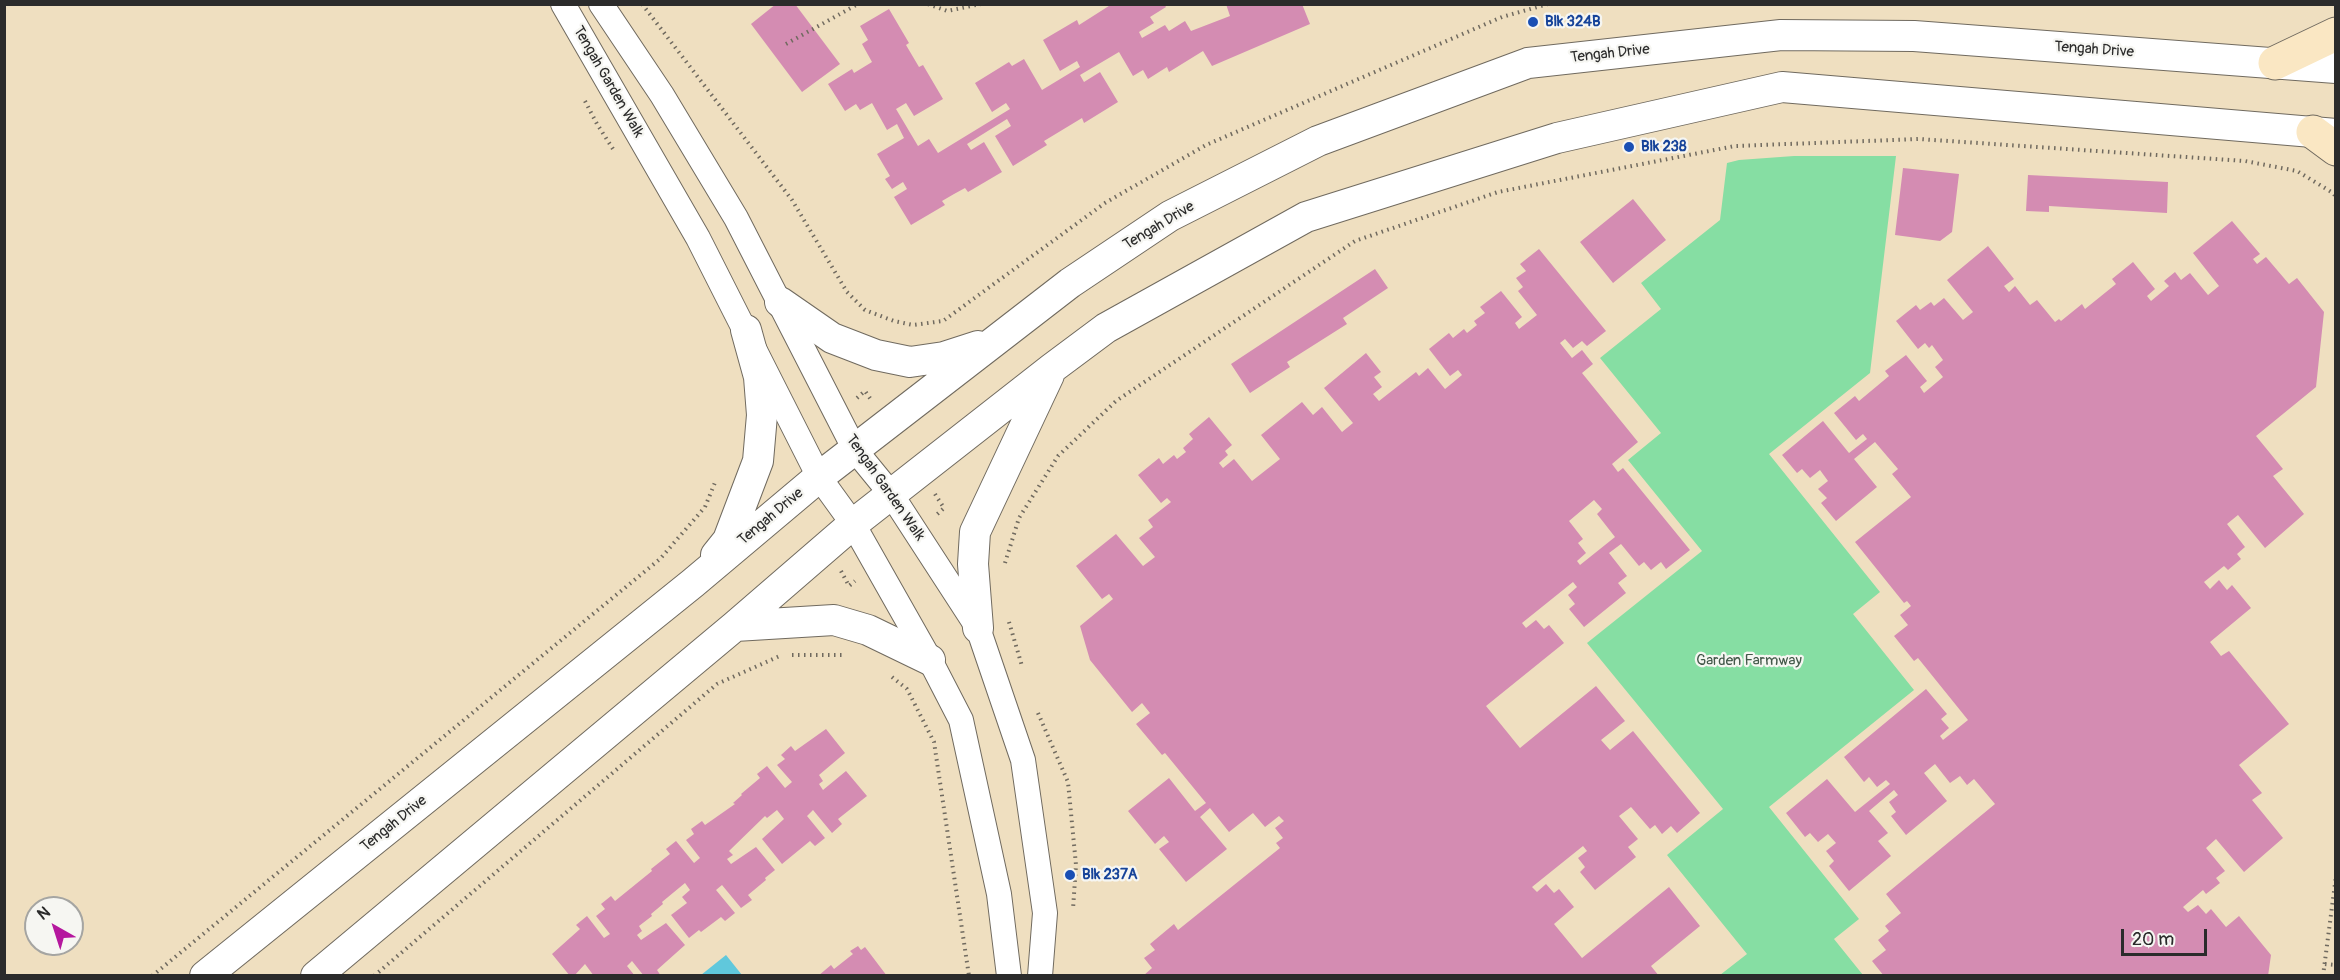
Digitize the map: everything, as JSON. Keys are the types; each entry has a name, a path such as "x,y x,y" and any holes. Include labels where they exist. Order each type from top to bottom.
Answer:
{"main road":[{"path":"2275,63 2336,34"}],"street":[{"name":"Tengah Garden Walk","path":"563,4 698,238 819,477 853,524 930,660 961,720 999,894 1009,975"},
{"name":"Tengah Garden Walk","path":"602,4 668,105 736,218 855,450 891,494 978,628 1023,760 1045,913 1040,975"},
{"name":"Tengah Drive","path":"206,975 693,583 819,477 1070,283 1170,216 1318,141 1528,63 1781,35 1914,36 2336,68"},
{"path":"316,975 735,626 853,524 1051,369 1106,328 1306,217 1557,138 1782,87 2328,138"},
{"path":"780,302 832,338 876,355 910,362 944,357 995,341"},
{"path":"693,583 728,540 758,461 762,415 759,377 746,330"},
{"path":"978,628 973,564 975,532 1051,369"},
{"path":"735,626 834,620 868,630 930,660"}],"path":[{"path":"642,4 792,200 847,292 865,310 894,321 913,325 943,321 1105,203 1206,145 1502,17 1548,4"},
{"path":"786,44 858,4"},
{"path":"928,4 947,11 981,4"},
{"path":"1004,565 1019,518 1058,456 1116,401 1355,241 1498,192 1736,146 1919,140 2245,161 2297,171 2336,198"},
{"path":"152,975 660,559 705,507 717,478"},
{"path":"1009,612 1010,624 1025,676"},
{"path":"374,975 717,684 781,655 850,657"},
{"path":"884,671 908,689 934,742 969,975"},
{"path":"1035,708 1068,782 1076,865 1072,920"},
{"path":"2323,975 2336,876"},
{"path":"2325,964 2336,965"}],"green space":[{"name":"Garden Farmway","path":"1794,156 1896,156 1870,373 1769,454 1880,592 1853,614 1914,690 1769,807 1859,919 1834,939 1863,975 1720,975 1747,954 1667,855 1723,809 1587,643 1702,551 1628,460 1661,433 1600,358 1661,309 1641,283 1720,220 1727,163"}],"water":[{"path":"726,955 742,975 701,975"}],"building":[{"path":"776,4 795,4 840,64 802,92 751,24"},
{"path":"1112,4 1164,4 1166,7 1150,17 1154,23 1139,32 1142,38 1165,25 1169,31 1185,21 1191,31 1230,16 1226,4 1302,4 1310,24 1212,66 1203,51 1169,72 1167,67 1148,79 1143,70 1133,76 1119,52 1080,75 1084,82 1100,72 1118,102 1084,123 1082,118 1044,141 1047,145 1013,166 995,136 1011,126 1007,119 967,144 971,150 984,142 1002,172 968,192 965,188 954,194 942,201 945,205 911,225 894,197 907,189 903,182 892,189 885,179 890,176 877,154 904,138 897,124 887,130 872,103 860,110 856,104 845,111 828,84 852,69 854,73 872,62 862,44 868,40 860,26 889,9 909,43 906,45 919,67 923,65 943,99 914,116 906,103 896,109 918,146 929,139 938,153 1010,109 1006,103 992,112 975,83 1009,62 1012,66 1024,59 1042,90 1080,67 1077,61 1060,71 1043,40 1077,20 1079,25"},
{"path":"1903,168 1959,174 1952,232 1940,241 1895,235"},
{"path":"2028,175 2168,182 2167,213 2049,206 2049,212 2026,211"},
{"path":"1633,199 1666,240 1613,283 1580,242"},
{"path":"2232,221 2260,254 2253,259 2257,264 2266,257 2289,284 2297,278 2324,312 2316,387 2256,436 2283,469 2273,476 2304,514 2265,548 2238,515 2227,524 2245,547 2237,554 2241,559 2228,570 2224,566 2204,582 2210,589 2219,580 2227,590 2232,585 2251,608 2210,642 2221,656 2229,651 2289,724 2239,765 2262,793 2252,800 2283,838 2244,872 2216,839 2206,848 2225,871 2216,878 2220,883 2206,894 2203,890 2183,907 2188,912 2198,905 2206,914 2211,909 2226,927 2239,916 2271,955 2268,976 1884,976 1872,961 1886,950 1878,940 1889,931 1885,926 1901,913 1886,894 1995,804 1974,779 1967,785 1960,776 1950,783 1935,764 1924,773 1947,801 1906,835 1891,816 1896,812 1889,802 1898,795 1894,790 1869,811 1888,833 1878,841 1891,856 1849,891 1829,866 1834,861 1826,851 1836,843 1828,834 1818,842 1810,833 1805,837 1786,813 1827,779 1855,812 1890,784 1886,780 1877,787 1869,777 1864,782 1844,757 1926,689 1947,714 1941,719 1949,728 1940,736 1943,740 1968,720 1918,658 1914,661 1894,636 1908,625 1900,615 1911,606 1907,601 1904,603 1855,542 1911,497 1892,474 1898,469 1875,442 1854,459 1877,487 1836,521 1821,503 1827,498 1818,489 1828,481 1820,470 1810,478 1802,469 1797,473 1782,455 1823,421 1849,453 1867,439 1863,434 1856,440 1834,413 1855,396 1859,401 1889,376 1885,371 1906,355 1927,381 1920,387 1924,393 1943,377 1935,367 1943,360 1932,345 1929,348 1925,343 1918,349 1896,321 1916,305 1920,310 1931,302 1934,306 1944,298 1963,320 1973,312 1947,280 1988,246 2014,279 2004,286 2009,292 2015,286 2030,305 2037,300 2055,322 2059,319 2061,321 2082,304 2085,309 2116,284 2112,279 2133,262 2155,289 2147,296 2151,301 2169,286 2164,281 2175,272 2181,280 2190,273 2208,295 2219,286 2193,253"},
{"path":"1539,249 1606,331 1587,346 1582,341 1573,348 1565,339 1560,343 1572,358 1582,350 1593,364 1582,373 1638,442 1612,464 1618,472 1623,468 1690,550 1666,569 1661,562 1651,570 1644,562 1639,566 1621,544 1609,553 1627,576 1618,583 1626,593 1584,627 1569,609 1575,604 1568,595 1577,587 1573,582 1522,623 1526,628 1536,620 1544,629 1549,625 1564,643 1486,706 1520,748 1596,686 1625,721 1601,740 1610,750 1633,731 1700,813 1677,833 1671,826 1662,834 1655,825 1650,829 1631,807 1619,816 1638,839 1628,847 1636,857 1595,890 1580,872 1585,867 1578,858 1587,851 1583,846 1532,887 1537,892 1546,884 1554,893 1559,889 1574,907 1554,924 1582,958 1669,887 1700,926 1651,966 1659,976 1143,976 1152,968 1144,958 1155,950 1150,944 1174,924 1178,930 1280,848 1276,843 1283,838 1275,828 1284,821 1279,816 1265,827 1253,813 1229,832 1210,808 1200,817 1227,849 1186,882 1159,849 1169,842 1164,836 1155,844 1128,811 1169,778 1195,811 1206,803 1165,753 1162,755 1136,724 1150,713 1142,703 1132,712 1090,660 1080,626 1113,599 1109,594 1102,599 1076,566 1116,534 1143,566 1155,557 1139,538 1153,527 1148,520 1171,502 1167,498 1161,503 1138,475 1159,458 1163,464 1174,455 1177,459 1186,452 1183,448 1193,439 1189,434 1209,417 1232,445 1225,451 1228,455 1219,463 1223,468 1234,459 1252,481 1280,459 1261,435 1302,402 1313,415 1322,407 1342,432 1353,423 1324,388 1366,353 1381,372 1374,377 1382,387 1373,394 1379,401 1416,372 1419,376 1428,368 1445,389 1462,375 1458,370 1450,376 1429,349 1449,333 1453,338 1464,329 1467,333 1477,325 1474,321 1485,313 1480,307 1501,291 1522,317 1515,323 1519,329 1537,315 1518,291 1523,287 1516,278 1526,271 1520,264","holes":["1594,500 1602,509 1597,514 1615,537 1580,565 1577,561 1586,553 1578,543 1583,539 1569,521"]},
{"path":"1375,269 1388,288 1343,318 1347,324 1287,362 1290,367 1250,393 1231,364"},
{"path":"826,729 845,753 819,775 823,781 819,784 823,790 846,771 867,796 838,819 842,824 832,833 813,810 807,816 825,838 815,846 810,841 782,864 762,839 784,819 777,810 767,818 765,816 729,851 733,855 727,859 731,864 756,847 775,870 748,895 752,900 741,908 722,885 716,890 735,913 725,921 721,917 689,938 671,915 687,903 682,897 690,890 685,883 662,902 663,904 651,914 652,916 639,926 642,931 637,935 641,940 666,923 685,945 657,970 661,976 644,976 632,961 627,966 635,976 594,976 585,964 574,976 570,976 552,954 580,929 576,925 587,916 604,938 610,934 596,916 605,909 601,904 611,896 615,901 652,871 651,869 670,854 666,849 676,841 694,863 700,858 686,840 694,834 691,829 702,821 705,825 735,804 733,803 741,794 760,778 757,774 767,766 785,788 792,782 777,765 785,759 781,755 791,746 795,751"},
{"path":"858,946 861,950 865,947 887,976 818,976 831,965 834,969 853,954 850,951"}],"place":[{"name":"Blk 324B","path":"1533,22"},
{"name":"Blk 238","path":"1629,147"},
{"name":"Blk 237A","path":"1070,875"}]}
